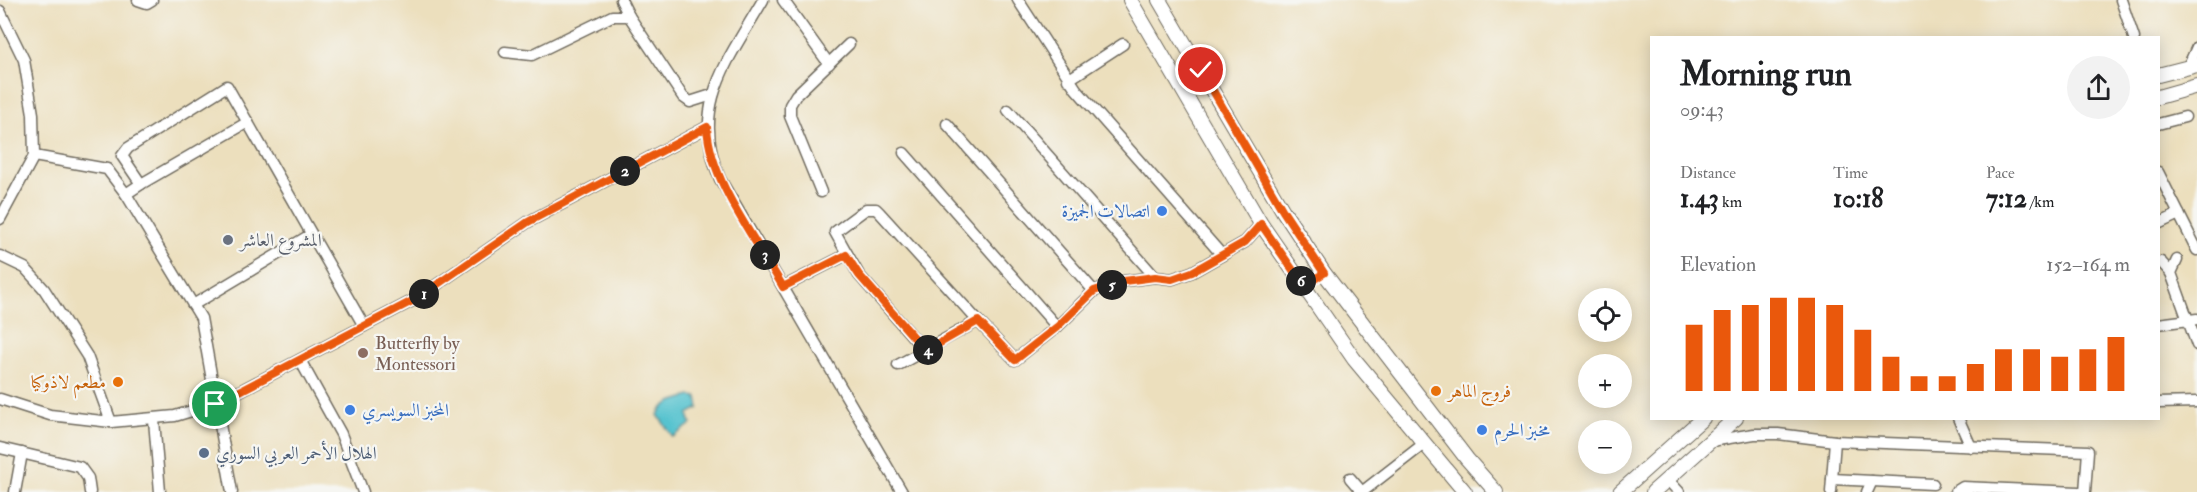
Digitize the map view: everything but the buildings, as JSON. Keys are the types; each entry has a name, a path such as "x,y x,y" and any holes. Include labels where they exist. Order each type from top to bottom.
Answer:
{"main road":[{"path":"1130,0 1261,224 1354,359 1466,492"},
{"path":"1159,0 1283,211 1324,273 1467,459 1496,492"},
{"path":"2160,74 2192,66"},
{"path":"2160,96 2197,86"},
{"path":"1304,286 1324,273"},
{"path":"1620,492 1701,420"},
{"path":"1653,492 1734,420"}],"street":[{"path":"138,0 147,3 152,0"},
{"path":"621,0 683,97 690,102 712,96"},
{"path":"764,0 723,69 712,96 707,127 710,153 720,179 902,492"},
{"path":"783,0 829,64"},
{"path":"1018,0 1068,80 1222,255"},
{"path":"2121,0 2133,36"},
{"path":"0,11 24,60 33,114 34,156 0,219"},
{"path":"505,52 532,55 612,16 629,15"},
{"path":"821,192 789,108 793,98 849,44"},
{"path":"1068,80 1123,44"},
{"path":"2192,66 2197,47"},
{"path":"141,183 122,156 128,148 227,86 364,326"},
{"path":"1008,110 1155,277"},
{"path":"2160,123 2185,117"},
{"path":"126,194 141,183 248,122"},
{"path":"947,124 1094,291"},
{"path":"0,399 50,415 111,422 154,420 215,404 416,299 528,222 707,127"},
{"path":"904,153 1057,327"},
{"path":"34,156 106,169 126,194 201,318 232,492"},
{"path":"2160,176 2197,250"},
{"path":"926,351 859,275 835,232 866,209 876,209 1015,360 1057,327 1094,291 1124,281 1155,277 1172,279 1192,272 1245,242 1261,224"},
{"path":"2160,223 2179,214"},
{"path":"193,305 310,234"},
{"path":"783,287 846,255"},
{"path":"0,256 25,268 44,289 87,356 111,422"},
{"path":"2171,273 2177,260"},
{"path":"2161,262 2171,273 2192,319 2197,345"},
{"path":"2160,324 2192,319"},
{"path":"898,365 978,321"},
{"path":"300,360 341,434 363,492"},
{"path":"2160,403 2197,402"},
{"path":"154,420 160,492"},
{"path":"1959,420 1971,447"},
{"path":"1711,441 1754,434 1835,441 2088,452 2085,492"},
{"path":"1831,492 1835,441"},
{"path":"1350,478 1362,492 1425,443"},
{"path":"0,447 80,467 88,478 90,492"},
{"path":"15,492 22,453"},
{"path":"1667,479 1679,492"},
{"path":"1832,479 1933,484"},
{"path":"1867,492 1872,481"},
{"path":"1956,492 1963,487 2078,492"}],"water":[{"path":"691,396 697,397 699,408 688,414 691,424 673,437 658,415 667,404"}],"place":[{"name":"اتصالات الجميزة","path":"1162,211"},
{"name":"المشروع العاشر","path":"228,240"},
{"name":"Butterfly by Montessori","path":"363,353"},
{"name":"مطعم لاذوكيا","path":"118,382"},
{"name":"فروج الماهر","path":"1436,391"},
{"name":"المخبز السويسري","path":"350,410"},
{"name":"مخبز الحرم","path":"1482,430"},
{"name":"الهلال الأحمر العربي السوري","path":"204,453"}],"route":[{"path":"215,404 416,299 528,222 707,127 710,153 720,179 783,287 846,255 859,275 926,351 978,321 1015,360 1057,327 1094,291 1124,281 1155,277 1172,279 1192,272 1245,242 1261,224 1304,286 1324,273 1283,211 1201,70"}]}
